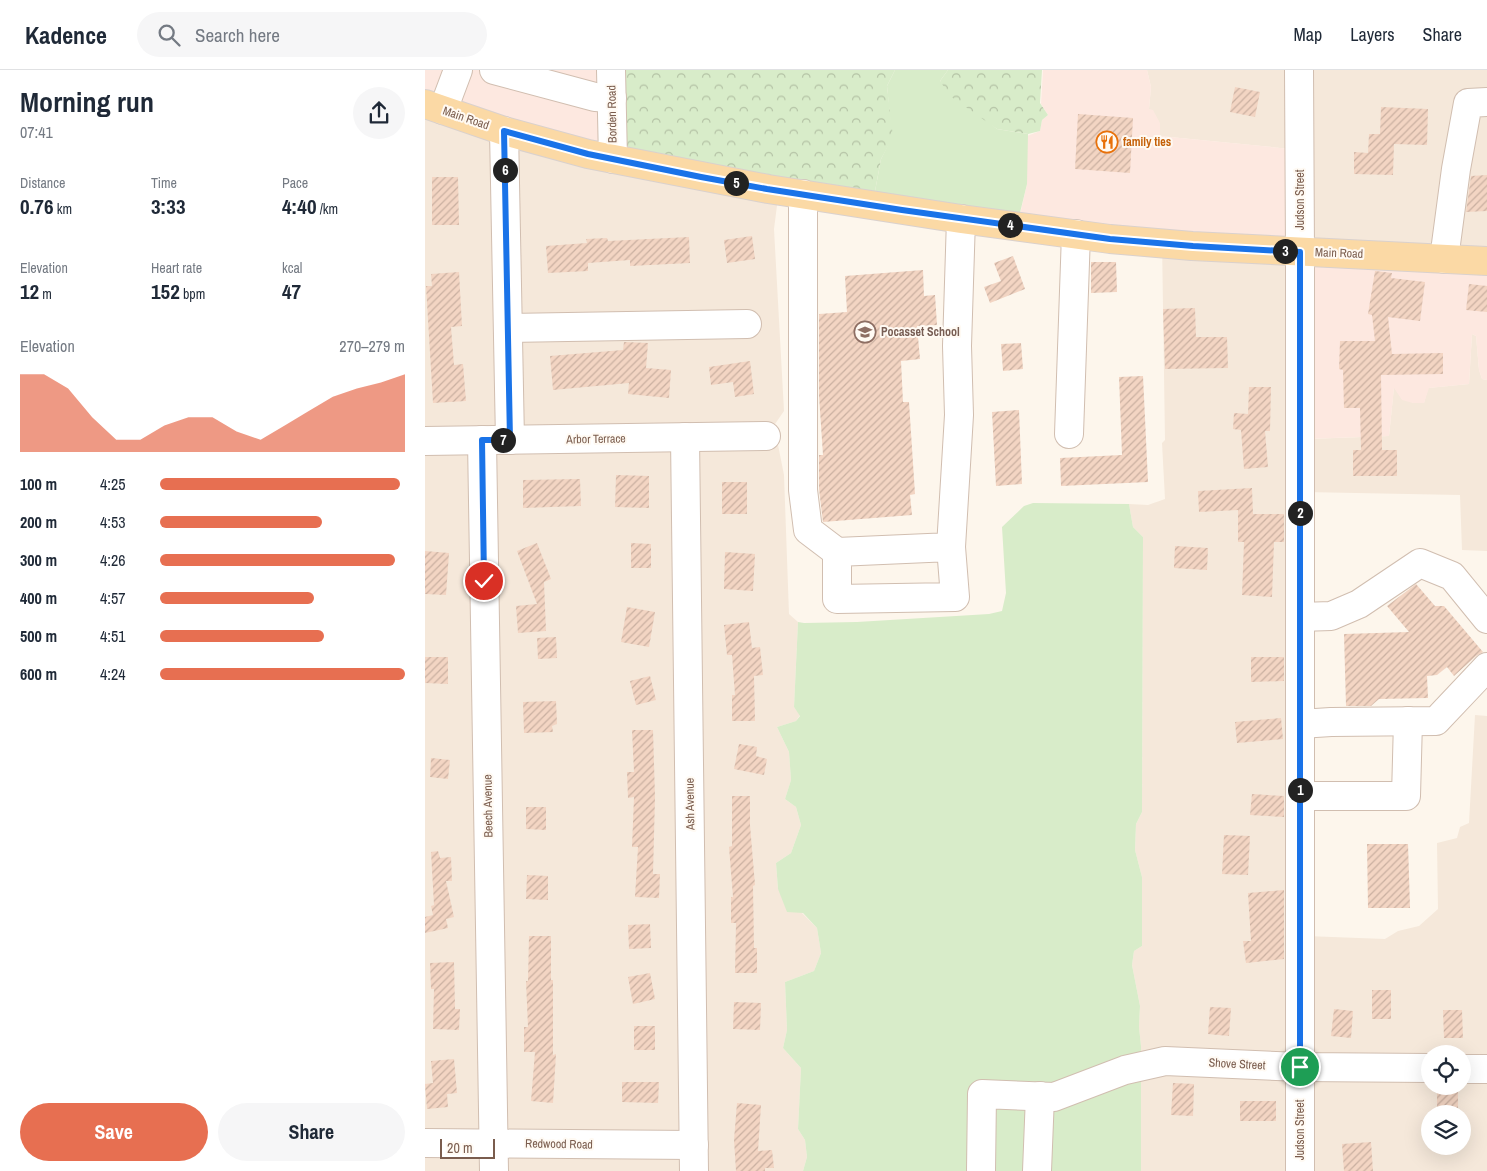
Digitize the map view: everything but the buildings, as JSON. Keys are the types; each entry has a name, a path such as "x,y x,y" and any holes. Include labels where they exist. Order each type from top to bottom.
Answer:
{"main road":[{"name":"Main Road","path":"434,107 504,131 588,154 701,177 961,219 1110,239 1183,246 1487,261"}],"street":[{"path":"434,107 458,70"},
{"path":"494,70 595,97 612,98"},
{"name":"Borden Road","path":"611,70 613,159"},
{"name":"Judson Street","path":"1299,70 1300,1171"},
{"path":"1444,259 1456,169 1468,103 1487,102"},
{"path":"504,131 510,440"},
{"path":"803,194 803,490 807,530 837,552 951,547"},
{"path":"837,552 837,599 955,597 951,547 959,415 957,346 961,219"},
{"path":"1069,434 1075,234"},
{"path":"508,328 747,324"},
{"name":"Arbor Terrace","path":"425,441 766,436"},
{"name":"Ash Avenue","path":"685,437 694,1158"},
{"name":"Beech Avenue","path":"482,440 494,1171"},
{"path":"1300,617 1331,616 1359,604 1420,563 1452,576 1487,619"},
{"path":"1300,724 1436,721 1487,667"},
{"path":"1300,796 1406,796 1408,721"},
{"name":"Shove Street","path":"981,1171 981,1094 1054,1096 1125,1070 1165,1061 1300,1067 1421,1068"},
{"path":"1471,1069 1487,1069"},
{"path":"1037,1171 1040,1096"},
{"name":"Redwood Road","path":"425,1143 494,1143 694,1158"}],"shaded area":[{"path":"425,70 615,70 615,156 425,102"},
{"path":"1043,70 1147,70 1151,87 1149,109 1153,110 1160,123 1160,136 1301,150 1308,251 1487,261 1487,380 1482,379 1479,370 1476,336 1472,334 1469,384 1429,388 1424,403 1402,400 1394,388 1389,436 1304,439 1303,258 1018,223 1027,184 1027,136 1040,131 1042,120 1048,115 1041,104"},
{"path":"1147,70 1487,70 1487,261 1308,251 1301,150 1160,136 1149,109 1151,87"},
{"path":"425,102 779,190 774,229 784,411 766,437 778,445 784,475 789,614 798,622 794,707 800,715 796,721 777,727 789,752 791,780 785,799 796,807 801,825 791,853 776,863 778,889 817,928 821,953 814,971 785,982 787,1030 783,1048 801,1068 798,1129 805,1140 807,1157 803,1171 425,1171"},
{"path":"1162,241 1303,258 1309,439 1389,436 1394,387 1413,403 1424,403 1428,388 1469,384 1472,334 1476,336 1479,370 1482,379 1487,380 1487,551 1462,550 1460,495 1304,492 1306,936 1385,939 1398,931 1419,926 1438,909 1437,843 1457,838 1460,827 1469,823 1475,715 1487,716 1487,1171 1141,1171 1140,1006 1132,965 1134,951 1142,946 1142,877 1135,850 1136,824 1142,812 1143,537 1133,527 1129,504 1148,505 1165,499 1162,443 1165,440"}],"green space":[{"path":"615,70 895,70 887,86 893,137 881,159 873,202 616,146"},
{"path":"895,70 948,70 940,81 997,129 1028,134 1027,184 1017,225 873,202 881,159 892,137 887,86"},
{"path":"948,70 1042,70 1040,103 1048,115 1042,120 1040,131 1028,134 997,129 950,96 940,81"},
{"path":"1033,503 1129,504 1133,527 1143,537 1142,812 1136,824 1135,850 1142,877 1142,946 1134,951 1132,965 1140,1006 1141,1171 803,1171 807,1157 805,1140 798,1129 801,1068 783,1048 787,1030 785,982 814,971 821,953 817,928 803,913 787,912 778,889 776,863 791,853 801,825 796,807 785,799 791,780 789,752 777,727 796,721 800,716 794,707 798,622 857,622 989,614 1002,611 1006,593 1002,527 1024,506"}],"place":[{"name":"family ties","path":"1107,142"},
{"name":"Pocasset School","path":"865,332"}],"route":[{"path":"484,581 482,440 510,440 504,131 588,154 701,177 902,210 1110,239 1300,252 1300,1067"}]}
